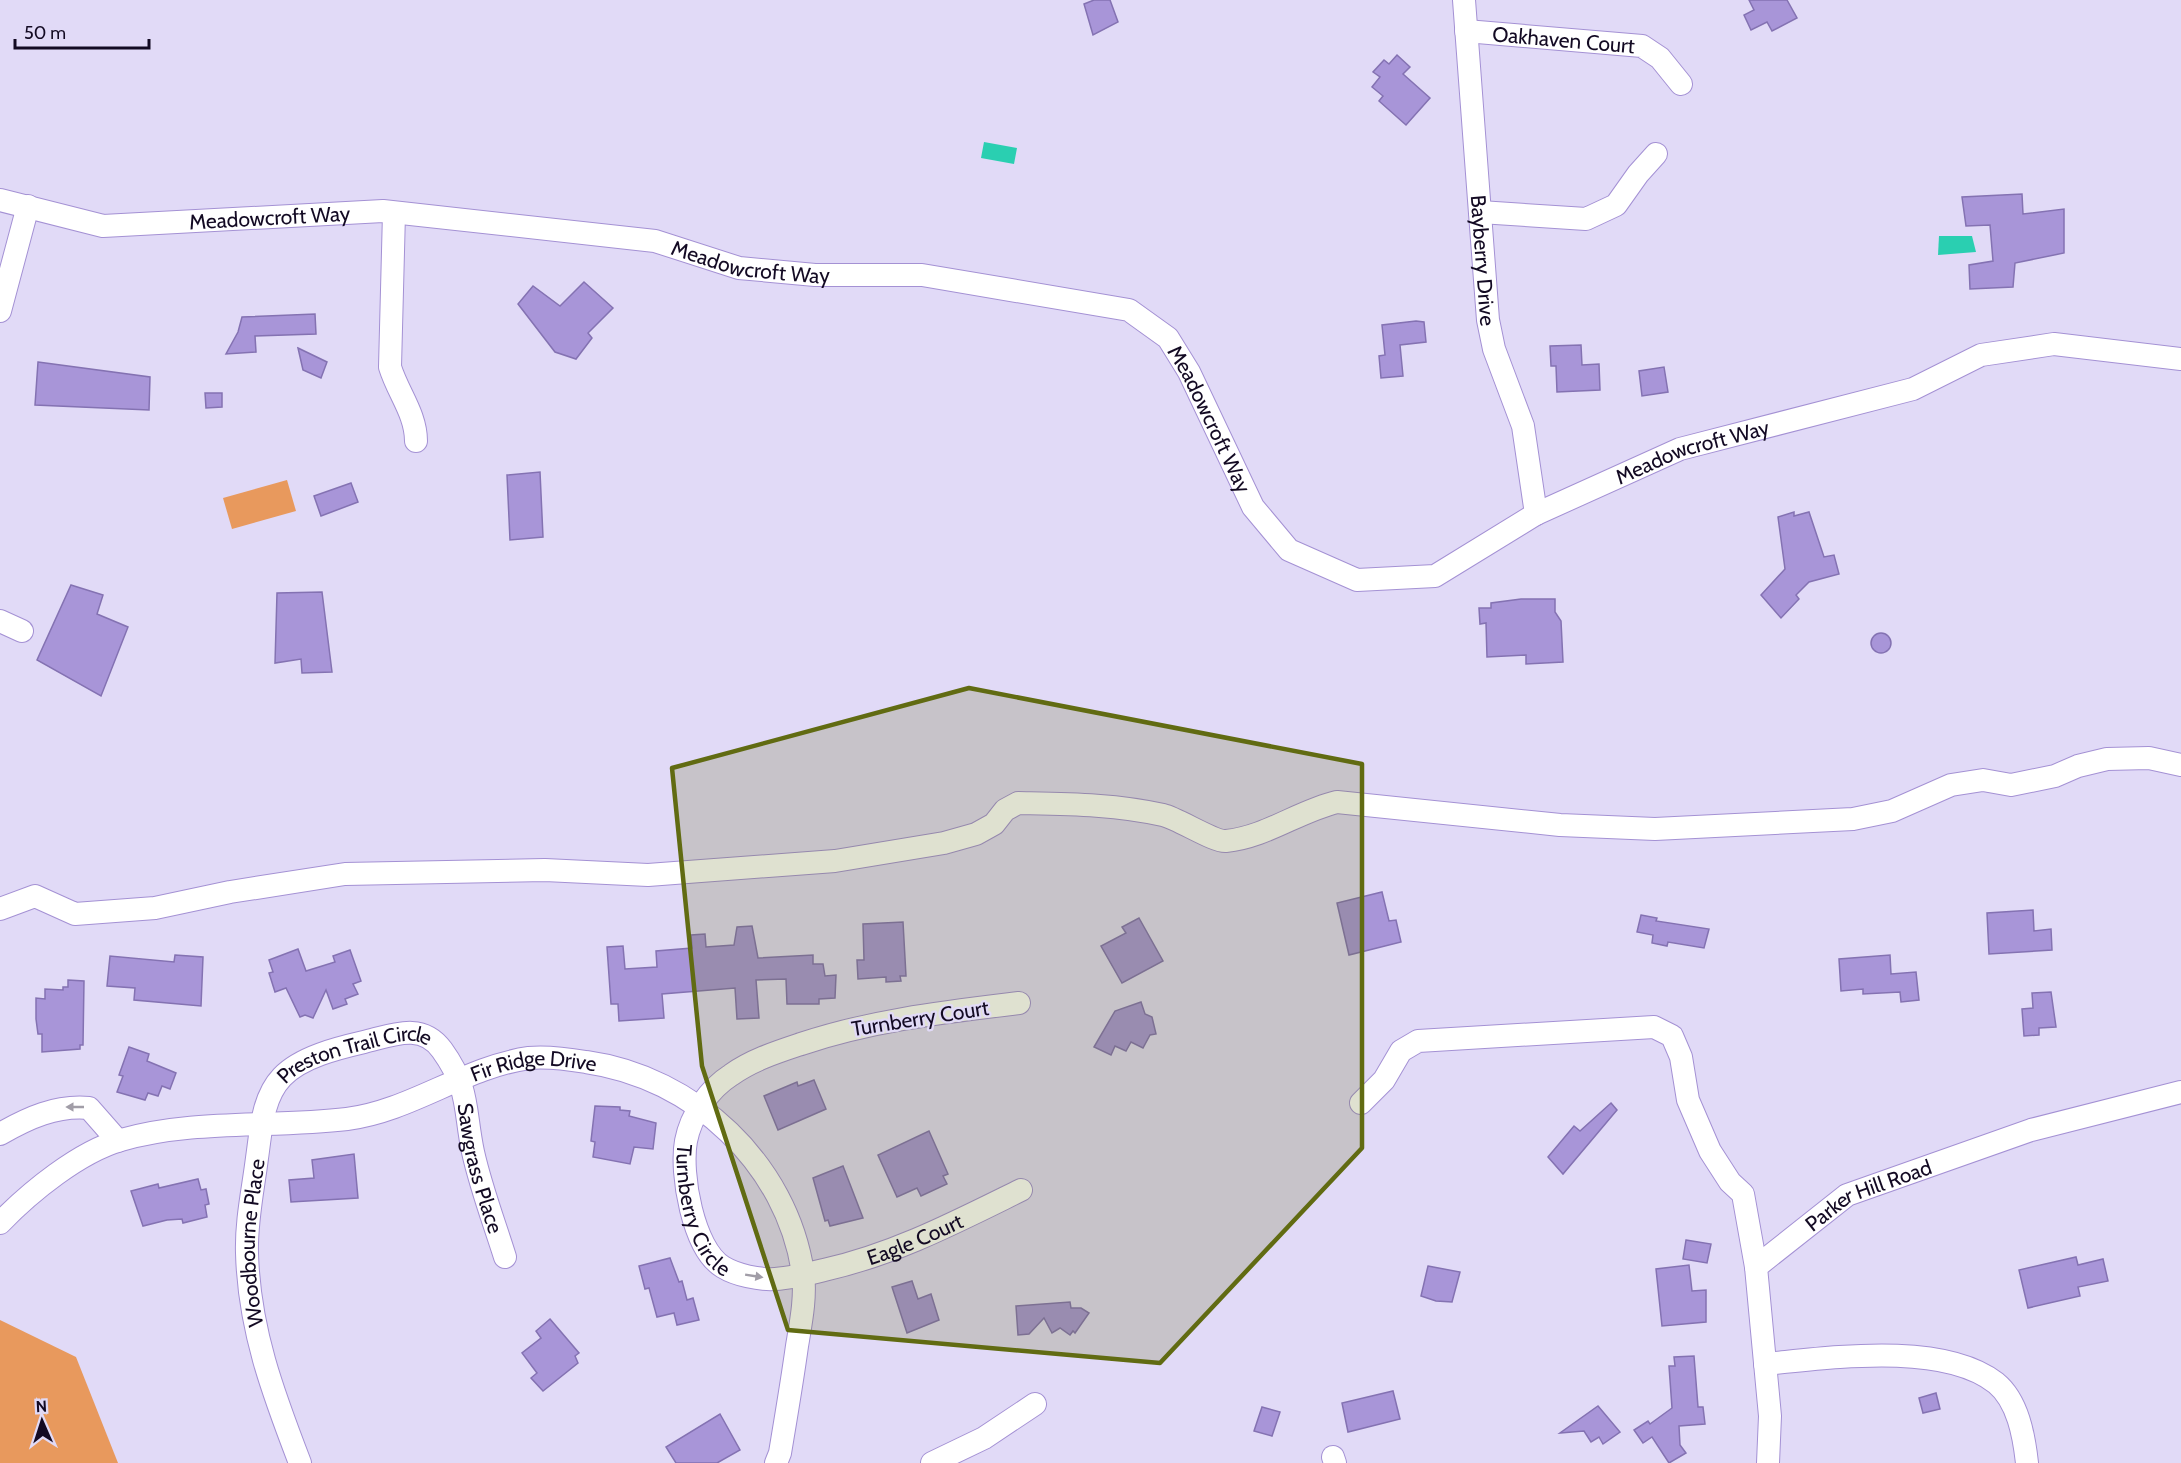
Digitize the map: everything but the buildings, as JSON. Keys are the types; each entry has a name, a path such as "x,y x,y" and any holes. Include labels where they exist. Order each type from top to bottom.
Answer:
{"street":[{"name":"Bayberry Drive","path":"1464,0 1488,320 1494,349 1519,410 1536,514"},
{"name":"Oakhaven Court","path":"1466,31 1642,46 1660,58 1681,84"},
{"path":"1480,212 1586,219 1616,204 1656,154"},
{"name":"Meadowcroft Way","path":"0,200 103,226 394,213 655,241 739,268 815,275 922,274 1129,310 1168,338 1190,372 1253,507 1267,524 1289,550 1357,580 1435,576 1536,514 1680,449 1913,389 1982,355 2054,345 2181,359"},
{"path":"0,311 28,206"},
{"path":"394,213 390,367 397,389 416,423 416,441"},
{"path":"0,621 22,631"},
{"path":"0,909 35,896 75,914 154,908 230,892 345,874 545,870 648,875 835,861 944,843 976,834 994,824 1005,810 1017,803 1132,809 1167,816 1223,841 1257,836 1317,807 1337,802 1560,825 1655,829 1853,819 1892,812 1951,784 1983,780 2011,785 2055,776 2078,766 2107,759 2149,758 2181,765"},
{"name":"Turnberry Court","path":"699,1107 729,1076 754,1061 846,1029 905,1017 1019,1003"},
{"path":"1361,1104 1384,1080 1401,1051 1418,1041 1654,1027 1672,1036 1681,1057 1688,1100 1710,1151 1730,1182 1743,1194 1756,1267 1770,1416 1767,1463"},
{"name":"Preston Trail Circle","path":"261,1124 273,1088 283,1076 298,1065 340,1047 393,1035 412,1031 429,1035 441,1048 461,1079"},
{"name":"Fir Ridge Drive","path":"0,1223 21,1203 72,1164 118,1141 163,1131 349,1119 396,1106 493,1066 532,1058 566,1059 601,1064 636,1074 675,1091 699,1107 742,1144 787,1213 803,1275 804,1300 780,1453 776,1463"},
{"name":"Sawgrass Place","path":"461,1079 473,1152 505,1257"},
{"name":"Parker Hill Road","path":"1756,1267 1847,1195 2031,1130 2181,1092"},
{"path":"0,1134 24,1120 69,1106 89,1108 118,1141"},
{"name":"Turnberry Circle","path":"699,1107 686,1141 686,1167 689,1200 707,1252 722,1267 746,1276 774,1279 803,1275"},
{"name":"Woodbourne Place","path":"261,1124 249,1215 248,1280 262,1362 300,1463"},
{"name":"Eagle Court","path":"803,1275 866,1260 918,1241 1021,1190"},
{"path":"1765,1364 1887,1354 1960,1365 1996,1384 2007,1396 2015,1410 2025,1443 2027,1463"},
{"path":"932,1463 984,1438 1035,1404"}],"highlighted area":[{"path":"969,688 1362,764 1362,1148 1160,1363 788,1330 702,1066 672,768"}],"shaded area":[{"path":"984,142 1017,148 1014,164 981,158"},
{"path":"1939,236 1972,236 1976,252 1938,255"},
{"path":"287,480 296,511 232,529 223,498"},
{"path":"0,1320 76,1357 118,1463 0,1463"}]}
